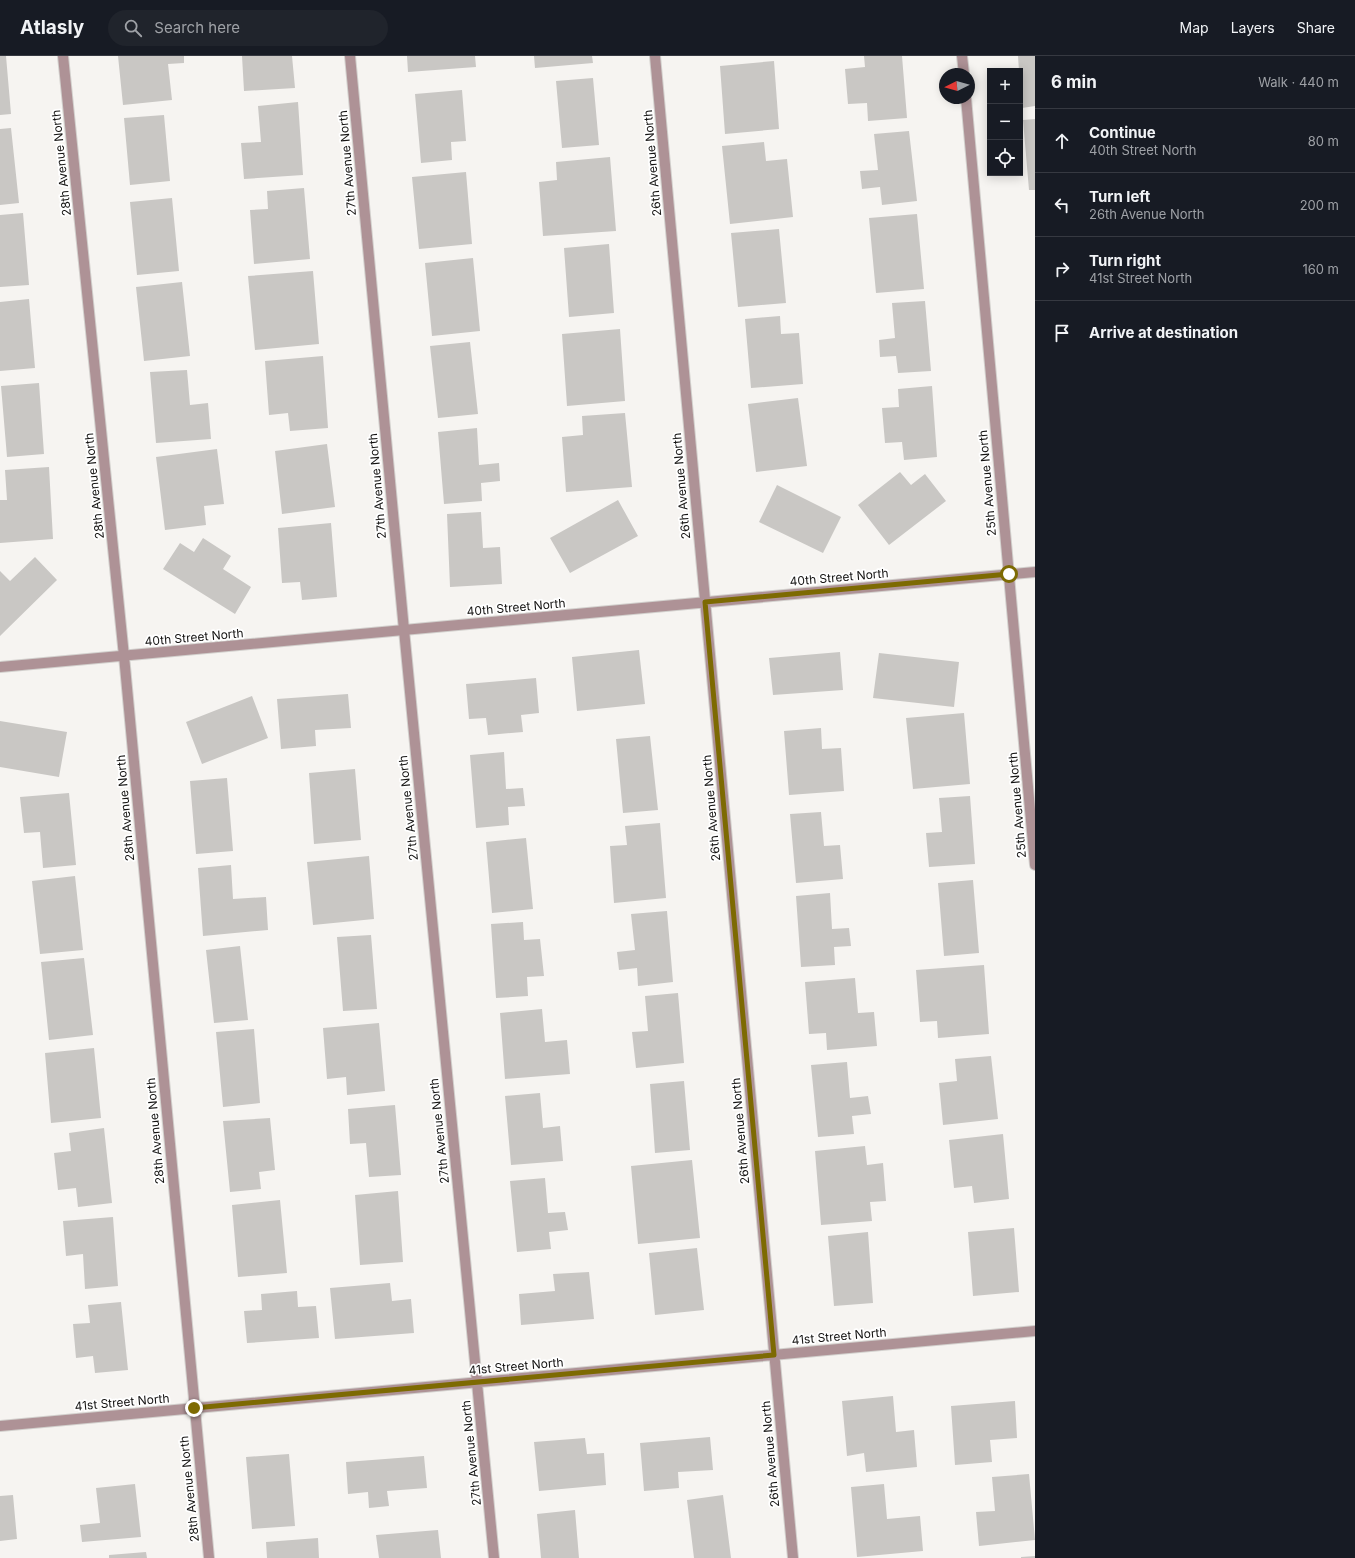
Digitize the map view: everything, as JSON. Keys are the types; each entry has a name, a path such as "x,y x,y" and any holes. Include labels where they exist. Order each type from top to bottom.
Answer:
{"street":[{"name":"28th Avenue North","path":"63,56 124,656 194,1408 210,1558"},
{"name":"27th Avenue North","path":"350,56 494,1558"},
{"name":"26th Avenue North","path":"655,56 793,1558"},
{"path":"962,56 963,68"},
{"name":"25th Avenue North","path":"967,104 1035,865"},
{"name":"40th Street North","path":"0,667 1035,572"},
{"name":"41st Street North","path":"0,1426 1035,1331"}],"building":[{"path":"0,56 6,56 11,114 0,115"},
{"path":"118,56 184,56 184,63 168,64 172,100 123,105"},
{"path":"242,56 292,56 295,88 244,91"},
{"path":"407,56 475,56 476,67 408,72"},
{"path":"534,56 592,56 593,63 535,68"},
{"path":"864,56 902,56 907,118 868,121 867,103 848,104 845,69 865,67"},
{"path":"1018,56 1035,56 1035,106 1023,108 1023,68 1019,68"},
{"path":"774,61 779,129 725,134 720,66"},
{"path":"593,78 599,145 562,148 556,81"},
{"path":"462,90 466,141 451,142 452,160 421,163 415,94"},
{"path":"298,102 303,175 244,179 241,143 261,142 258,106"},
{"path":"164,115 170,181 130,185 124,118"},
{"path":"1035,119 1035,190 1029,190 1023,120"},
{"path":"11,128 19,203 0,205 0,129"},
{"path":"909,131 917,201 882,205 880,187 862,189 860,171 878,170 874,134"},
{"path":"764,142 766,161 787,159 793,217 730,224 722,146"},
{"path":"610,157 616,231 543,236 539,182 557,180 556,162"},
{"path":"466,172 472,244 419,249 412,177"},
{"path":"304,188 310,259 254,264 250,210 268,209 267,191"},
{"path":"172,198 179,271 137,275 130,202"},
{"path":"23,213 29,285 0,287 0,215"},
{"path":"917,214 924,289 876,293 869,218"},
{"path":"779,229 786,303 738,307 731,233"},
{"path":"609,244 614,313 569,317 564,248"},
{"path":"473,258 480,331 432,336 425,263"},
{"path":"313,271 319,344 255,350 248,276"},
{"path":"182,282 190,356 144,361 136,287"},
{"path":"29,299 35,368 0,371 0,302"},
{"path":"925,301 931,371 898,373 896,356 880,357 879,340 895,338 892,303"},
{"path":"780,316 781,334 799,333 803,384 751,388 745,319"},
{"path":"620,329 625,401 567,406 562,334"},
{"path":"470,342 478,414 438,418 430,346"},
{"path":"323,356 328,428 290,431 288,413 269,415 265,361"},
{"path":"187,370 190,405 208,403 211,439 156,443 150,372"},
{"path":"39,383 44,454 7,457 1,386"},
{"path":"932,386 937,457 904,460 902,442 885,443 882,408 899,407 898,389"},
{"path":"798,398 807,466 756,472 748,404"},
{"path":"625,413 632,487 566,492 562,437 583,435 582,416"},
{"path":"477,428 479,465 499,463 500,481 481,483 482,501 444,504 438,432"},
{"path":"327,444 335,507 282,514 275,451"},
{"path":"217,449 224,504 204,506 206,525 165,530 156,457"},
{"path":"49,467 53,539 0,543 0,500 7,500 5,470"},
{"path":"900,472 911,485 925,474 946,501 889,545 858,505"},
{"path":"777,485 841,517 823,553 759,522"},
{"path":"618,500 638,536 570,573 550,538"},
{"path":"481,512 483,548 500,547 502,584 450,587 447,514"},
{"path":"331,523 337,597 302,600 300,582 282,583 278,528"},
{"path":"203,538 231,556 223,569 251,587 235,614 163,569 180,543 194,552"},
{"path":"35,557 57,580 0,636 0,571 10,581"},
{"path":"639,650 645,704 577,711 572,657"},
{"path":"840,652 843,690 773,695 769,658"},
{"path":"879,653 959,662 954,707 873,698"},
{"path":"536,678 539,713 521,715 523,732 488,735 486,718 469,719 466,684"},
{"path":"348,694 351,728 315,730 316,746 281,749 277,699"},
{"path":"252,696 268,738 202,764 186,722"},
{"path":"964,713 970,784 913,789 906,718"},
{"path":"0,721 67,732 59,777 0,767"},
{"path":"821,728 822,749 841,748 844,791 789,795 784,731"},
{"path":"650,736 658,810 623,813 616,739"},
{"path":"504,752 506,789 523,788 525,806 508,807 509,825 476,828 470,755"},
{"path":"355,769 361,840 314,844 309,773"},
{"path":"227,778 233,851 196,854 190,781"},
{"path":"69,793 76,865 43,868 40,832 24,833 20,797"},
{"path":"970,796 975,864 929,867 926,833 942,832 939,798"},
{"path":"821,812 824,846 840,845 843,879 796,883 790,814"},
{"path":"660,823 666,898 614,903 610,846 627,845 625,826"},
{"path":"526,838 533,909 492,913 486,842"},
{"path":"369,856 374,919 313,925 307,862"},
{"path":"231,865 233,899 266,897 268,930 203,936 198,868"},
{"path":"75,876 83,950 40,954 32,881"},
{"path":"973,880 979,953 944,956 938,883"},
{"path":"830,893 832,929 849,928 851,946 834,947 835,965 801,967 796,896"},
{"path":"667,911 673,982 638,986 637,968 619,970 617,952 635,950 631,914"},
{"path":"523,922 524,940 540,939 544,976 527,977 528,996 496,998 491,924"},
{"path":"371,935 377,1009 343,1011 337,937"},
{"path":"240,946 248,1020 214,1023 206,950"},
{"path":"84,958 93,1035 49,1040 41,962"},
{"path":"984,965 989,1034 938,1038 937,1021 920,1022 916,970"},
{"path":"855,978 858,1013 874,1012 877,1046 827,1050 826,1033 809,1034 805,982"},
{"path":"678,993 684,1063 636,1068 632,1032 648,1031 645,996"},
{"path":"542,1009 545,1042 567,1040 570,1074 505,1079 500,1013"},
{"path":"379,1023 385,1091 347,1095 346,1077 327,1079 323,1028"},
{"path":"254,1029 260,1103 223,1107 216,1032"},
{"path":"94,1048 101,1118 51,1123 45,1053"},
{"path":"991,1056 998,1119 943,1125 939,1083 957,1081 955,1059"},
{"path":"847,1062 850,1098 868,1096 871,1114 852,1116 854,1134 818,1137 811,1065"},
{"path":"684,1081 690,1150 655,1153 650,1084"},
{"path":"540,1093 543,1128 560,1126 563,1161 511,1165 505,1096"},
{"path":"395,1105 401,1175 369,1177 366,1143 350,1144 348,1109"},
{"path":"270,1118 275,1170 259,1172 261,1189 230,1192 223,1121"},
{"path":"104,1128 112,1203 78,1207 76,1188 58,1190 54,1153 71,1151 69,1133"},
{"path":"1003,1134 1009,1199 974,1203 972,1186 954,1188 949,1140"},
{"path":"865,1146 867,1165 883,1163 886,1201 870,1202 872,1221 821,1225 815,1151"},
{"path":"692,1160 700,1238 638,1244 631,1166"},
{"path":"545,1178 548,1213 565,1212 568,1230 549,1232 551,1249 517,1252 510,1181"},
{"path":"398,1191 403,1262 360,1265 355,1195"},
{"path":"280,1200 287,1273 238,1277 232,1205"},
{"path":"113,1217 118,1286 85,1289 83,1254 66,1256 63,1221"},
{"path":"1014,1228 1019,1292 973,1296 968,1232"},
{"path":"868,1232 873,1303 834,1306 828,1236"},
{"path":"697,1248 704,1310 655,1315 649,1253"},
{"path":"589,1272 594,1319 521,1325 519,1294 555,1291 553,1274"},
{"path":"390,1283 392,1301 411,1299 414,1333 335,1339 330,1288"},
{"path":"297,1291 298,1307 316,1306 319,1338 247,1343 244,1311 262,1310 261,1294"},
{"path":"121,1302 128,1370 95,1373 93,1356 76,1358 73,1324 90,1323 88,1305"},
{"path":"893,1396 896,1432 914,1430 917,1467 866,1472 864,1453 847,1456 842,1401"},
{"path":"1015,1401 1017,1438 990,1440 992,1462 955,1465 951,1406"},
{"path":"710,1437 713,1470 678,1472 679,1488 644,1491 640,1443"},
{"path":"585,1438 587,1454 604,1453 606,1485 539,1491 534,1442"},
{"path":"289,1454 295,1526 252,1529 246,1457"},
{"path":"424,1456 427,1488 387,1491 389,1506 369,1508 368,1492 348,1494 346,1462"},
{"path":"1029,1474 1035,1540 979,1546 976,1512 995,1511 992,1477"},
{"path":"135,1484 141,1537 82,1542 80,1525 100,1523 96,1488"},
{"path":"884,1484 887,1519 920,1516 923,1551 857,1557 851,1487"},
{"path":"13,1495 17,1539 0,1541 0,1496"},
{"path":"723,1495 731,1558 694,1558 687,1500"},
{"path":"575,1510 579,1558 541,1558 537,1514"},
{"path":"438,1530 441,1558 379,1558 376,1535"},
{"path":"318,1538 319,1558 267,1558 266,1542"},
{"path":"146,1552 147,1558 109,1558 109,1555"},
{"path":"1035,1556 1035,1558 1021,1558 1021,1557"}],"route":[{"path":"194,1408 774,1355 705,602 1009,574"}]}
